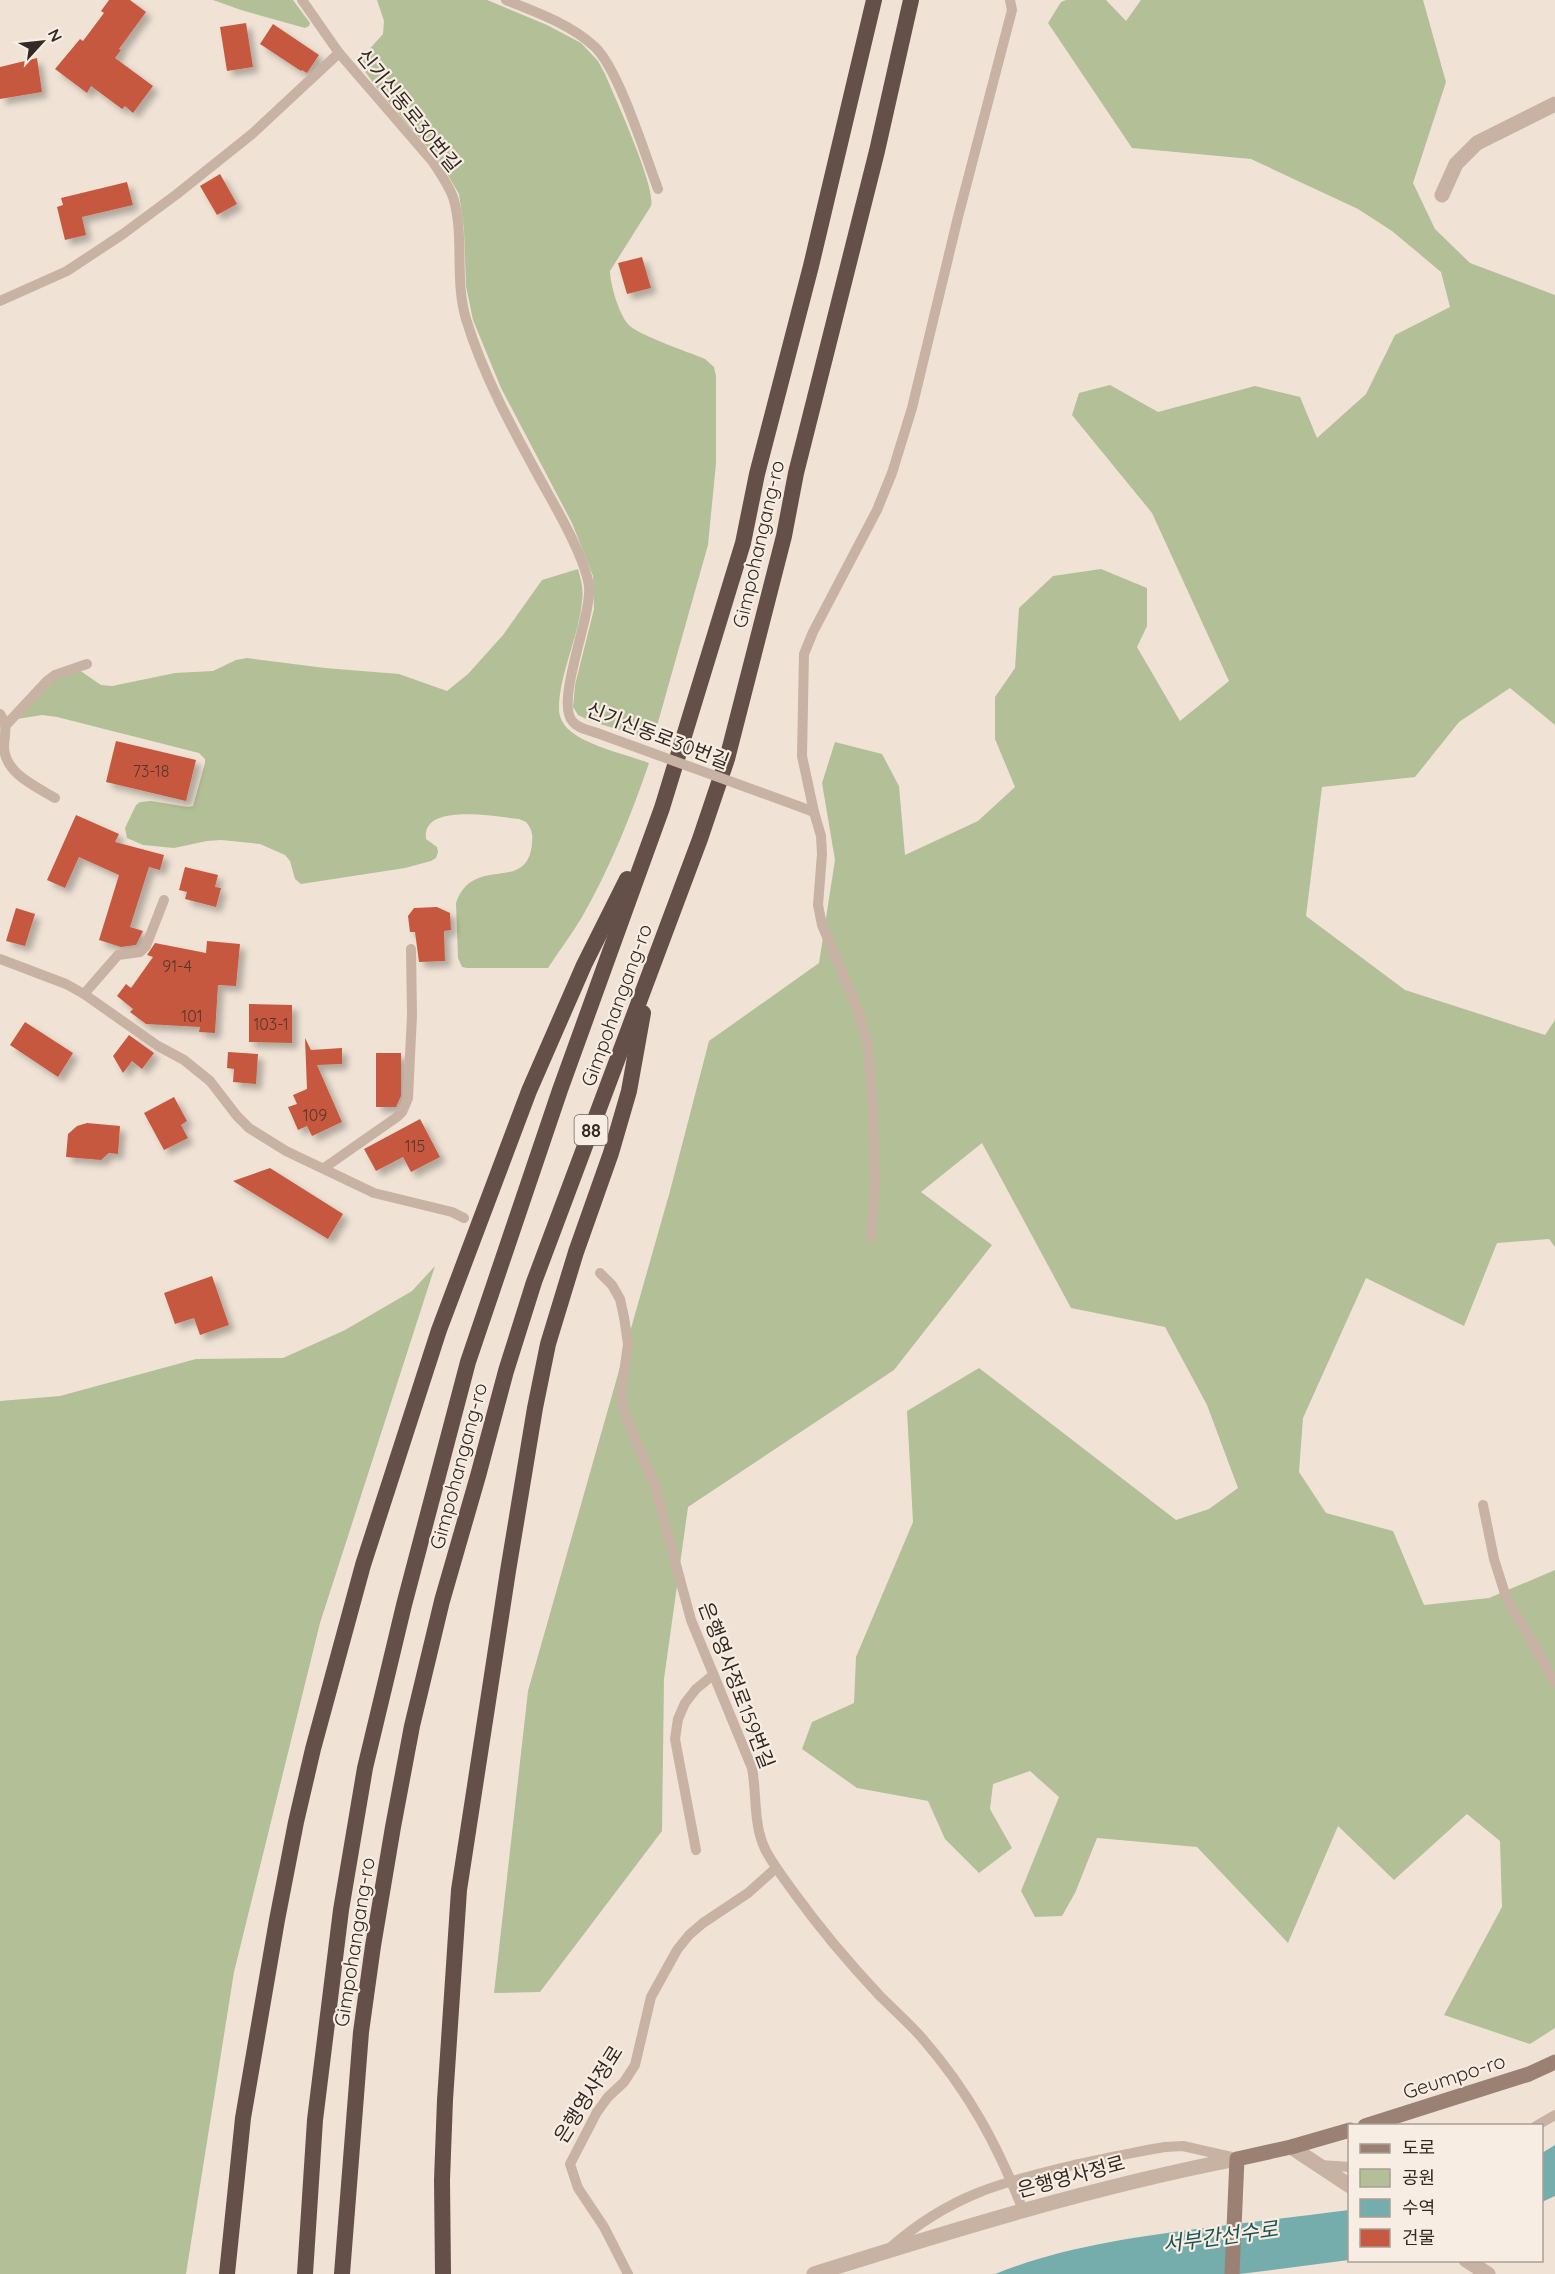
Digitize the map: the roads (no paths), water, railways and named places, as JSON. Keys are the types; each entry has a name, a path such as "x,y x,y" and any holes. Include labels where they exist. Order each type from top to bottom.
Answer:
{"highway":[{"name":"Gimpohangang-ro","path":"305,2274 315,2120 324,2035 343,1899 365,1768 380,1700 468,1362 552,1112 662,808 743,543 757,474 800,310 874,0"},
{"name":"Gimpohangang-ro","path":"342,2274 360,2043 373,1946 412,1726 442,1601 506,1371 534,1282 651,972 727,759 784,536 796,473 877,151 911,0"},
{"path":"227,2274 243,2118 277,1920 313,1749 363,1565 439,1330 530,1091 584,965 662,808"},
{"path":"442,2274 445,2100 459,1890 508,1571 548,1344 578,1243 611,1153 629,1091 651,972"}],"main road":[{"name":"Geumpo-ro","path":"1371,2124 1529,2074 1555,2062"},
{"path":"1232,2274 1237,2159 1348,2131"}],"street":[{"path":"1442,195 1456,164 1477,143 1555,104"},
{"path":"1291,2147 1348,2186"},
{"name":"은행영사정로","path":"814,2274 1023,2210 1176,2171 1237,2159"},
{"path":"1469,2262 1488,2274"}],"lane":[{"name":"신기신동로30번길","path":"302,0 339,53 433,162 444,178 453,198 457,218 461,296 472,337 499,399 559,513 586,575 589,603 568,691 567,714 571,722 814,812"},
{"path":"506,0 575,32 587,40 605,58 658,189"},
{"path":"871,1238 875,1188 873,1109 868,1045 856,1005 822,925 818,905 821,836 802,756 804,654 813,632 877,510 892,473 917,387 1012,10 1010,0"},
{"name":"신기신동로30번길","path":"0,301 67,270 123,234 252,134 339,53"},
{"path":"55,798 20,777 12,768 4,750 7,724 47,681 56,675 87,664"},
{"path":"0,714 7,724"},
{"path":"84,994 118,955 140,952 146,946 164,900"},
{"path":"324,1168 389,1124 405,1106 408,1098 411,1049 411,949"},
{"path":"0,959 53,978 84,994 197,1070 210,1081 237,1116 262,1138 374,1193 452,1212 464,1218"},
{"name":"은행영사정로159번길","path":"600,1273 612,1285 620,1299 624,1317 628,1344 621,1395 625,1415 654,1483 691,1620 752,1768 764,1848 776,1868 845,1957 879,1996 921,2036 961,2086 979,2113 1023,2210"},
{"path":"1483,1505 1494,1560 1506,1597 1555,1682"},
{"path":"696,1850 675,1739 678,1719 685,1703 696,1689 713,1675"},
{"name":"은행영사정로","path":"628,2274 604,2227 578,2188 570,2164 597,2112 608,2097 624,2082 635,2065 651,1997 677,1950 703,1923 748,1893 776,1868"},
{"path":"1539,2124 1555,2115"},
{"path":"886,2251 912,2228 932,2215 975,2193 1011,2180 1165,2147 1183,2146 1237,2159"},
{"path":"1316,2164 1348,2167"}],"water":[{"path":"1555,2145 1555,2196 1543,2202 1543,2152"},
{"name":"서부간선수로","path":"1348,2210 1348,2260 1240,2274 995,2274 1072,2250 1125,2239"}]}
